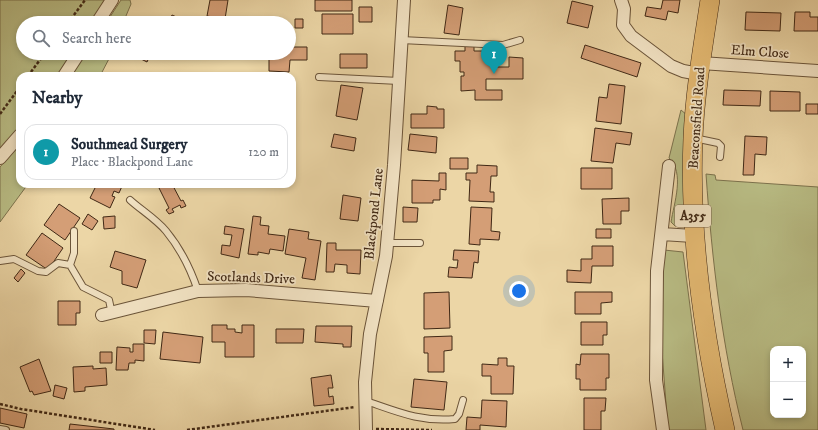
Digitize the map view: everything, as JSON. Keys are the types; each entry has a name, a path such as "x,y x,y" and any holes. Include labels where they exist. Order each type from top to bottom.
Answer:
{"main road":[{"name":"Beaconsfield Road","path":"710,0 700,68 693,138 693,236 701,306 709,356 725,430"}],"street":[{"path":"102,16 112,0"},
{"name":"Blackpond Lane","path":"366,429 366,382 370,334 378,301 387,243 394,164 404,0"},
{"name":"Elm Close","path":"621,0 624,10 623,25 631,36 671,66 683,71 700,68 818,71"},
{"path":"67,72 74,60"},
{"path":"0,158 16,140"},
{"name":"Beaconsfield Road","path":"663,430 656,380 657,271 669,166"},
{"path":"662,234 693,236"},
{"name":"Scotlands Drive","path":"107,315 198,292 246,290 378,301"}],"lane":[{"path":"401,40 503,45 520,40"},
{"path":"319,77 399,81"},
{"path":"693,138 718,143 721,146 720,157"},
{"path":"130,200 165,230 180,251 194,278 198,292"},
{"path":"74,231 74,253 70,265 83,287 110,300 107,315"},
{"path":"387,243 420,243"},
{"path":"0,261 14,259 38,271 46,272 58,263 70,265"},
{"path":"366,403 416,418 437,420 455,419 459,414 463,400"},
{"path":"0,429 6,430"}],"path":[{"path":"73,16 85,0"},
{"path":"31,72 40,60"},
{"path":"0,114 16,92"},
{"path":"187,430 366,403"},
{"path":"0,404 21,409 155,430"},
{"path":"366,429 432,430"}],"green space":[{"path":"0,0 107,0 97,16 16,16 16,60 67,60 60,72 16,72 16,131 0,150"},
{"path":"121,0 130,0 131,4 126,16 111,16"},
{"path":"80,60 108,60 102,72 73,72"},
{"path":"681,110 687,115 686,220 682,226 675,226 671,222 676,197 677,180 674,164 669,158"},
{"path":"16,149 16,188 25,188 0,222 0,167"},
{"path":"706,174 715,175 716,180 818,187 818,430 743,430 729,367 715,271"},
{"path":"664,250 683,252 706,430 668,430 661,338"}],"building":[{"path":"210,0 228,0 225,16 207,16"},
{"path":"315,0 352,0 352,11 315,11"},
{"path":"663,0 680,0 678,13 668,11 666,20 645,16 647,7 661,9"},
{"path":"572,1 593,6 588,28 567,23"},
{"path":"448,5 463,8 459,35 444,33"},
{"path":"359,7 372,7 372,22 359,22"},
{"path":"746,12 781,13 780,31 745,30"},
{"path":"795,12 810,12 810,17 818,17 818,31 794,31"},
{"path":"322,14 353,14 353,34 322,34"},
{"path":"296,19 303,19 303,28 296,28"},
{"path":"585,45 641,63 637,77 581,58"},
{"path":"465,46 474,46 474,51 497,51 497,67 509,67 509,57 523,58 523,79 486,79 486,90 502,90 502,100 475,100 475,90 461,91 461,76 464,76 464,72 460,72 460,61 455,61 455,51 465,51"},
{"path":"296,47 307,47 307,60 296,60"},
{"path":"340,54 367,54 367,68 340,68"},
{"path":"269,60 290,60 289,72 269,71"},
{"path":"609,84 625,86 621,124 596,121 599,97 607,98"},
{"path":"341,85 363,88 357,120 336,116"},
{"path":"724,90 761,91 760,106 723,105"},
{"path":"770,91 800,92 800,111 770,111"},
{"path":"806,104 818,104 818,114 806,114"},
{"path":"427,106 437,107 437,109 444,109 444,128 411,128 411,114 427,114"},
{"path":"595,128 632,133 630,145 616,143 613,163 591,161"},
{"path":"334,134 356,138 354,151 331,147"},
{"path":"410,134 437,137 436,153 408,150"},
{"path":"745,136 767,137 766,155 755,154 754,175 743,175"},
{"path":"450,158 468,158 468,169 450,169"},
{"path":"477,165 497,166 497,176 491,176 490,192 494,192 494,202 469,201 470,180 466,180 466,173 477,173"},
{"path":"581,168 612,168 612,189 581,189"},
{"path":"439,173 446,173 446,190 440,189 440,200 433,200 433,203 412,203 412,180 439,181"},
{"path":"95,188 121,188 119,193 114,191 112,196 115,197 110,208 90,198"},
{"path":"159,188 174,188 181,201 183,200 186,206 181,208 180,205 172,209 174,212 169,214 166,210 169,208"},
{"path":"343,195 361,198 358,221 340,219"},
{"path":"629,198 629,211 621,211 621,224 603,224 602,199"},
{"path":"59,204 80,218 65,240 44,225"},
{"path":"403,207 418,208 417,222 403,222"},
{"path":"471,207 492,208 491,231 500,232 499,240 480,239 480,245 469,244"},
{"path":"88,214 98,221 92,230 82,224"},
{"path":"115,216 115,228 104,229 103,217"},
{"path":"253,216 261,217 260,225 269,226 268,234 285,236 283,251 270,249 269,254 258,252 258,255 248,254"},
{"path":"225,226 244,229 239,258 221,254 222,245 230,246 232,235 224,234"},
{"path":"289,229 309,232 308,239 321,241 315,280 302,278 306,258 285,254"},
{"path":"596,229 611,229 611,238 596,238"},
{"path":"42,233 63,248 48,270 26,255"},
{"path":"327,243 336,243 336,250 361,250 360,274 347,273 347,265 335,264 334,272 326,272"},
{"path":"592,246 613,246 613,266 592,266 591,283 567,282 567,270 581,271 581,259 592,259"},
{"path":"454,250 479,251 478,263 474,262 472,278 448,277 449,267 457,268 458,260 453,260"},
{"path":"115,251 146,260 137,288 122,284 122,271 110,267"},
{"path":"21,269 25,273 18,282 14,278"},
{"path":"449,292 450,328 424,329 424,293"},
{"path":"575,292 612,292 612,302 601,303 601,314 575,314"},
{"path":"58,301 80,301 80,313 76,313 76,325 58,325"},
{"path":"581,322 607,322 607,335 603,335 603,345 581,345"},
{"path":"212,325 227,325 227,329 235,329 235,332 242,333 242,325 254,325 254,357 225,357 225,342 212,342"},
{"path":"316,326 352,326 351,347 343,347 343,344 315,342"},
{"path":"276,329 304,329 303,343 276,343"},
{"path":"144,330 156,330 155,344 144,343"},
{"path":"163,332 203,337 200,363 160,359"},
{"path":"452,336 452,350 444,351 444,372 428,372 428,353 424,353 424,337"},
{"path":"133,344 144,344 144,361 135,360 135,363 129,363 128,370 116,370 117,347 130,348 130,352 133,352"},
{"path":"100,352 112,352 112,363 100,363"},
{"path":"581,354 609,354 609,378 606,378 606,390 580,390 580,379 576,379 576,364 580,365"},
{"path":"498,358 507,358 507,366 514,366 513,394 491,394 491,376 482,376 482,364 498,365"},
{"path":"39,359 51,391 34,395 32,391 30,392 20,367"},
{"path":"93,366 93,369 106,368 107,385 85,387 85,391 74,392 73,367"},
{"path":"331,375 333,388 328,388 329,397 333,396 334,404 314,406 311,378"},
{"path":"414,379 447,382 444,410 411,407"},
{"path":"55,385 67,388 64,399 53,396"},
{"path":"584,398 606,398 605,411 601,411 601,430 584,430"},
{"path":"482,400 507,401 506,427 480,425 480,430 466,430 467,417 481,418"},
{"path":"0,408 27,414 24,428 0,423"},
{"path":"70,424 114,429 114,430 69,430"}],"place":[{"name":"Southmead Surgery","path":"494,74"}]}
